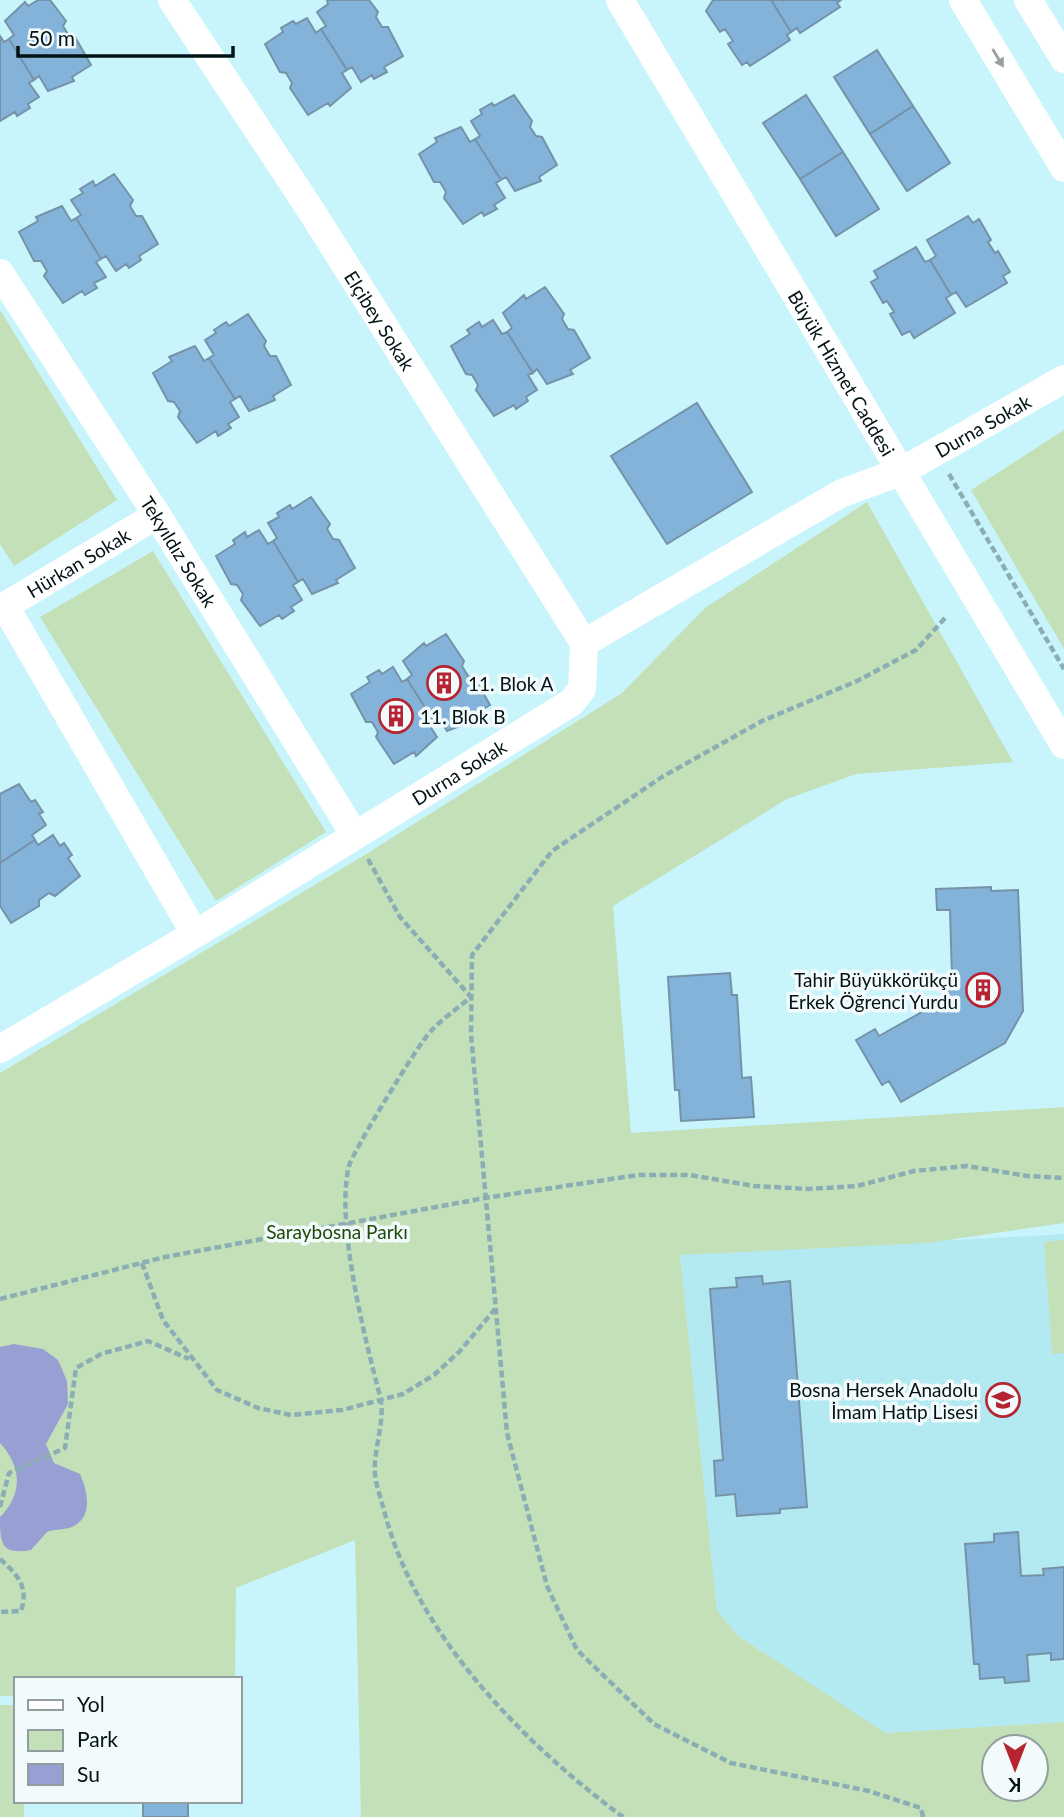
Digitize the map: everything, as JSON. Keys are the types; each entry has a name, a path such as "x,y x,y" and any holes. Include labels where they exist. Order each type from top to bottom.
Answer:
{"street":[{"name":"Elçibey Sokak","path":"172,0 310,209 584,643"},
{"name":"Büyük Hizmet Caddesi","path":"620,0 1064,745"},
{"path":"962,0 1064,168"},
{"path":"1028,0 1064,59"},
{"name":"Tekyıldız Sokak","path":"0,273 158,515 354,834"},
{"name":"Durna Sokak","path":"4,1037 195,934 572,702 582,689 584,643 840,494 902,471 1064,379"},
{"name":"Hürkan Sokak","path":"3,608 158,515"},
{"path":"3,608 195,934"}],"path":[{"path":"936,452 1064,669"},
{"path":"923,1817 921,1808 869,1791 731,1763 654,1724 578,1650 547,1586 507,1433 471,1034 471,997 472,955 552,851 662,777 751,727 857,681 916,650 946,617"},
{"path":"354,834 400,917 471,997"},
{"path":"471,997 429,1032 349,1165 346,1223 369,1359 381,1399 381,1435 375,1474 390,1536 424,1610 492,1700 582,1786 623,1817"},
{"path":"0,1299 142,1263 346,1223 485,1198 638,1175 690,1175 754,1186 809,1189 857,1186 914,1171 967,1166 1027,1176 1064,1178"},
{"path":"142,1263 163,1320 217,1390 258,1408 291,1415 342,1410 403,1394 434,1375 460,1351 496,1308"},
{"path":"0,1507 9,1474 65,1448 76,1368 101,1354 148,1341 191,1359"},
{"path":"0,1559 18,1575 26,1597 21,1611 0,1612"}],"shaded area":[{"path":"1064,1234 1064,1722 885,1733 737,1635 717,1610 680,1255"}],"green space":[{"path":"0,310 117,500 14,566 0,544"},
{"path":"1064,430 1064,649 971,490"},
{"name":"Saraybosna Parkı","path":"867,502 1013,762 856,774 787,799 613,906 631,1133 1064,1107 1064,1223 927,1243 680,1255 717,1610 737,1635 885,1733 1064,1722 1064,1817 361,1817 355,1540 236,1588 235,1677 14,1677 14,1696 0,1696 0,1073 363,856 622,693 705,608"},
{"path":"153,551 326,832 216,901 40,617"},
{"path":"1064,1240 1064,1353 1052,1354 1044,1242"},
{"path":"0,1705 14,1705 14,1803 24,1803 24,1817 0,1817"}],"water":[{"path":"14,1344 43,1349 58,1360 67,1381 68,1404 46,1444 54,1463 80,1474 87,1497 86,1512 77,1524 47,1532 31,1550 21,1551 4,1546 0,1526 0,1517 13,1499 17,1480 13,1461 0,1443 0,1347"}],"building":[{"path":"38,0 50,0 66,21 63,26 69,36 75,37 91,65 72,77 74,81 48,91 39,76 34,80 9,39 14,35 5,21 25,2 28,6"},
{"path":"327,0 369,0 378,12 376,17 382,27 388,27 403,56 384,67 387,72 374,79 372,75 361,82 352,67 347,70 321,29 326,26 317,12 328,4"},
{"path":"713,0 771,0 791,32 787,35 790,40 750,66 747,62 742,65 728,44 733,41 725,29 720,32 706,11"},
{"path":"771,0 841,0 837,3 840,7 800,33 797,28 791,32"},
{"path":"307,18 316,33 321,29 347,70 342,73 351,88 330,106 328,103 308,115 290,88 292,83 286,73 280,72 265,44 283,32 281,28 293,21 296,24"},
{"path":"0,36 4,42 9,39 34,80 29,83 39,97 28,104 30,108 17,116 15,112 0,121"},
{"path":"877,50 913,106 870,134 834,77"},
{"path":"514,95 532,121 530,127 536,136 542,137 557,165 539,177 541,181 515,191 506,177 501,180 475,139 480,136 471,121 482,114 480,110"},
{"path":"806,95 843,152 800,179 763,123"},
{"path":"913,106 950,163 907,191 870,134"},
{"path":"461,127 470,142 475,139 501,180 496,183 505,198 494,205 497,209 484,216 482,212 463,224 444,198 446,192 440,182 434,182 419,154 437,142 435,138"},
{"path":"843,152 879,209 836,236 800,179"},
{"path":"114,174 133,200 130,206 136,216 142,216 158,244 139,256 141,260 129,268 126,264 116,271 106,256 101,259 76,218 81,215 71,200 83,193 80,189 93,181 95,186"},
{"path":"62,206 71,221 76,218 101,259 96,262 106,277 94,283 97,288 85,295 82,291 63,303 44,276 47,271 41,261 34,261 19,232 38,221 36,217"},
{"path":"968,216 973,223 979,219 991,240 988,242 995,253 998,251 1010,272 1003,276 1007,283 966,307 956,292 951,295 930,260 936,256 927,240"},
{"path":"916,247 925,262 930,260 951,295 946,298 955,313 914,338 910,331 902,335 890,314 894,312 887,301 883,303 871,282 878,278 874,271"},
{"path":"545,287 564,314 562,319 568,329 574,330 590,358 570,370 573,374 547,384 537,369 533,373 507,332 512,328 503,313 524,295 526,299"},
{"path":"248,314 266,341 264,346 270,356 276,356 291,385 273,396 275,400 249,411 240,396 235,399 209,358 214,355 205,340 226,322 229,326"},
{"path":"493,320 502,334 507,332 533,373 528,375 537,390 526,397 528,401 516,409 514,405 494,416 476,390 478,385 472,375 466,374 451,346 470,334 467,330 479,322 482,327"},
{"path":"195,346 204,361 209,358 235,399 230,402 239,417 228,424 231,428 218,436 216,431 197,443 178,417 180,411 174,402 168,401 153,373 172,361 169,357"},
{"path":"697,403 752,492 667,544 611,456"},
{"path":"311,497 330,524 327,529 333,539 339,540 355,568 336,580 338,583 312,594 303,579 298,582 273,541 277,538 268,523 279,517 277,513 290,505 292,509"},
{"path":"259,530 268,544 273,541 298,582 293,585 302,600 291,607 294,611 282,619 279,615 260,626 241,600 243,594 237,585 231,584 216,556 235,544 233,540 245,532 247,537"},
{"name":"11. Blok A","path":"446,634 464,661 462,666 468,676 474,677 490,705 470,717 473,721 447,731 438,716 433,720 407,679 412,675 403,661 424,643 426,646"},
{"name":"11. Blok B","path":"393,667 402,682 407,679 433,720 428,723 437,737 416,756 414,752 394,764 376,737 378,732 372,722 366,722 351,694 370,682 367,677 379,670 382,674"},
{"path":"19,784 31,802 35,800 43,812 39,814 46,825 32,835 35,840 0,863 0,794"},
{"path":"53,835 60,846 64,843 72,855 68,858 80,876 55,896 49,893 39,900 39,906 11,923 0,906 0,863 35,840 38,845"},
{"name":"Tahir Büyükkörükçü Erkek Öğrenci Yurdu","path":"991,887 991,891 1018,890 1023,1011 1005,1043 901,1102 889,1081 882,1085 856,1040 875,1029 879,1036 938,1003 952,977 950,910 937,910 936,889"},
{"path":"730,973 732,995 737,995 742,1078 751,1077 754,1117 681,1121 679,1090 675,1090 668,977"},
{"path":"762,1276 763,1284 790,1281 807,1507 780,1509 780,1513 737,1516 735,1494 716,1496 714,1461 723,1460 710,1289 737,1287 736,1278"},
{"path":"1018,1532 1021,1576 1044,1575 1043,1569 1064,1567 1064,1659 1051,1660 1051,1653 1027,1655 1029,1681 1005,1683 1004,1677 980,1679 979,1664 974,1664 965,1544 994,1542 994,1534"},
{"path":"143,1803 188,1803 188,1817 143,1817"}],"place":[{"name":"11. Blok A","path":"444,683"},
{"name":"11. Blok B","path":"396,716"},
{"name":"Tahir Büyükkörükçü Erkek Öğrenci Yurdu","path":"983,990"},
{"name":"Bosna Hersek Anadolu İmam Hatip Lisesi","path":"1003,1400"}]}
